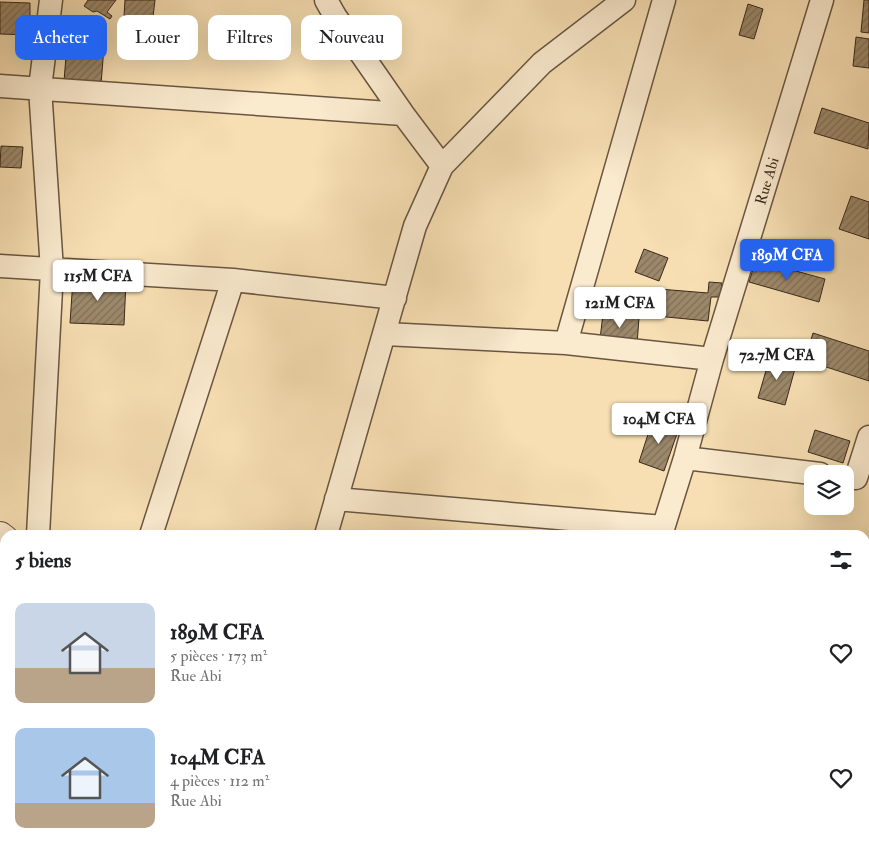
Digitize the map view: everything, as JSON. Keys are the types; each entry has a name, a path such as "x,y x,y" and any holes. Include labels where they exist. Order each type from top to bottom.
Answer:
{"street":[{"path":"38,530 52,270 40,88 51,0"},
{"path":"326,0 403,114 442,166"},
{"path":"327,530 415,226 442,166 542,63 624,0"},
{"path":"566,344 664,0"},
{"name":"Rue Abi","path":"662,530 822,0"},
{"path":"0,86 403,114"},
{"path":"0,266 233,280 395,298"},
{"path":"153,530 233,280"},
{"path":"385,334 566,344 712,360"},
{"path":"857,481 869,437"},
{"path":"685,458 804,472"},
{"path":"336,499 652,530"},
{"path":"0,818 0,823"}],"building":[{"path":"88,0 116,0 107,12 112,16 110,19 107,15 97,11 93,12 84,6"},
{"path":"125,0 155,0 153,15 124,15"},
{"path":"864,0 869,0 869,33 861,32"},
{"path":"0,2 30,3 30,15 15,15 15,34 0,34"},
{"path":"748,4 763,9 754,39 739,35"},
{"path":"856,37 869,39 869,68 853,66"},
{"path":"66,60 103,60 101,84 64,81"},
{"path":"822,108 869,123 868,149 814,133"},
{"path":"1,146 23,147 21,168 0,167"},
{"path":"851,196 869,202 869,239 839,229"},
{"path":"644,249 668,258 659,281 635,272"},
{"path":"756,260 825,279 819,302 749,282"},
{"path":"73,279 126,282 124,325 70,323"},
{"path":"709,282 722,283 720,297 711,297 708,321 656,316 659,289 708,293"},
{"path":"603,314 639,318 637,344 600,339"},
{"path":"813,333 869,351 869,381 805,360"},
{"path":"770,357 796,365 785,405 758,398"},
{"path":"653,419 679,428 664,471 639,462"},
{"path":"815,430 850,441 843,463 808,452"}]}
